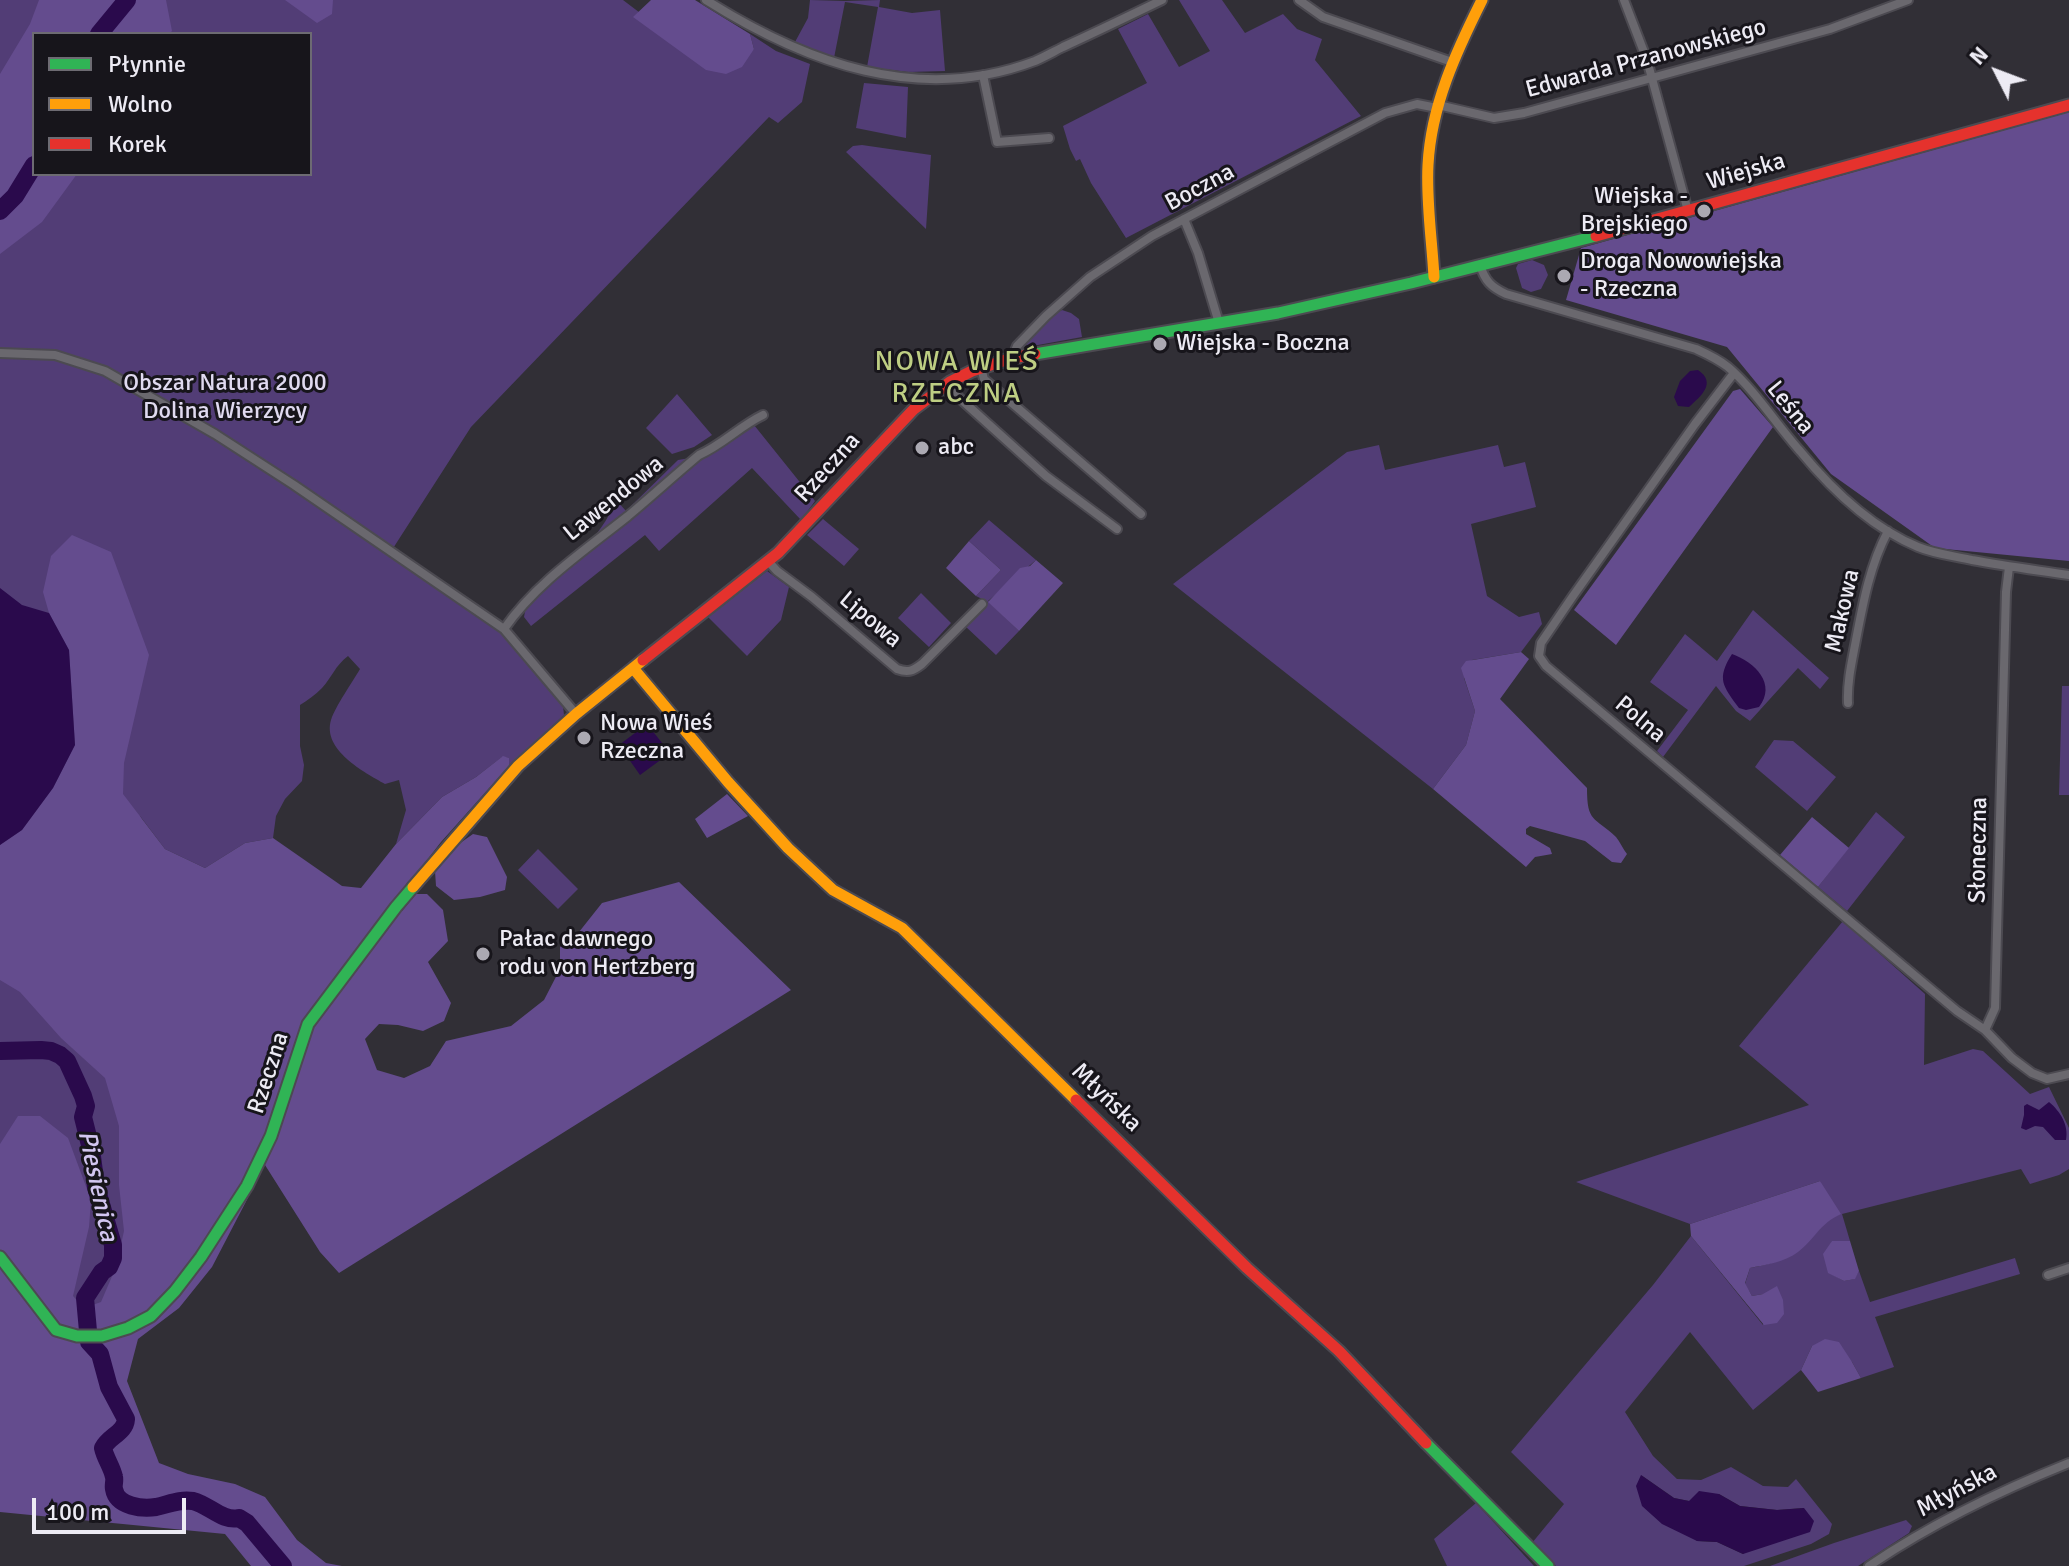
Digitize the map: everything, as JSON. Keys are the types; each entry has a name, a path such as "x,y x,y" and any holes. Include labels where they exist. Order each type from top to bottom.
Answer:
{"street":[{"path":"706,0 782,42 821,58 852,69 909,78 983,75 1035,60 1162,0"},
{"path":"1299,0 1323,17 1452,62"},
{"path":"1434,277 1427,189 1430,151 1438,106 1452,62 1482,0"},
{"path":"1624,0 1652,78 1688,211"},
{"name":"Edwarda Przanowskiego","path":"1438,106 1485,117 1502,117 1830,29 1908,0"},
{"path":"983,75 997,142 1049,138"},
{"name":"Boczna","path":"1012,358 1017,346 1028,334 1090,277 1152,236 1385,113 1417,104 1438,106"},
{"name":"Wiejska","path":"1434,277 1688,211 2069,105"},
{"path":"1184,219 1198,253 1219,323"},
{"name":"Leśna","path":"1480,265 1491,287 1506,294 1696,349 1713,357 1734,373 1839,495 1888,531 1919,547 1943,554 2069,575"},
{"name":"Rzeczna","path":"0,1257 56,1330 77,1336 102,1336 128,1328 151,1316 201,1257 247,1186 271,1136 308,1024 396,907 518,766 576,714 768,561 798,533 901,421 945,385 1012,358 1313,305 1434,277"},
{"path":"0,353 55,355 105,371 215,434 504,629 576,714"},
{"path":"981,368 984,379 1141,514"},
{"name":"Polna","path":"1734,373 1573,596 1541,643 1539,656 1546,666 1645,750 1957,1011 1985,1030"},
{"path":"945,385 1046,476 1117,529"},
{"name":"Lawendowa","path":"504,629 519,608 573,559 699,455 763,415"},
{"name":"Makowa","path":"1848,703 1849,677 1863,606 1872,569 1888,531"},
{"name":"Lipowa","path":"768,561 904,672 922,664 982,604"},
{"name":"Słoneczna","path":"1985,1030 1995,1008 2009,567"},
{"name":"Młyńska","path":"633,668 760,820 813,873 836,892 902,928 1247,1268 1339,1351 1548,1566"},
{"path":"1985,1030 2012,1058 2040,1077 2052,1079 2069,1074"},
{"path":"2048,1275 2069,1268"},
{"name":"Młyńska","path":"1869,1566 1976,1504 2069,1463"}],"green space":[{"name":"Obszar Natura 2000 Dolina Wierzycy","path":"0,0 623,0 718,72 754,49 750,34 776,51 810,64 802,102 778,123 769,117 471,427 390,553 499,630 563,706 564,715 509,766 509,758 502,757 442,797 396,844 406,810 399,780 385,784 356,766 339,750 330,731 333,714 360,669 348,656 322,688 300,705 300,746 304,765 302,781 285,799 276,816 273,838 245,843 205,868 165,849 140,816 216,1066 102,1343 0,1267"},
{"path":"810,0 880,0 879,7 912,13 940,10 945,71 908,72 867,67 878,7 845,2 834,58 795,42 808,18"},
{"path":"1179,0 1222,0 1245,33 1283,14 1297,29 1322,39 1315,60 1361,116 1126,238 1091,183 1080,159 1076,161 1063,126 1147,83 1118,29 1148,14 1179,67 1210,51"},
{"path":"864,83 908,87 906,138 856,128"},
{"path":"853,146 931,155 926,229 846,152"},
{"path":"1532,260 1544,265 1548,275 1541,289 1531,292 1522,288 1516,268 1518,264"},
{"path":"1062,310 1079,319 1082,337 1027,347 1025,341"},
{"path":"677,394 712,435 694,447 672,454 646,428"},
{"path":"754,425 815,501 801,520 752,468 659,551 645,535 531,626 524,617 526,606 597,534 611,510 609,492 626,511 678,460 702,456"},
{"path":"1379,445 1385,470 1498,445 1504,467 1525,462 1536,507 1471,524 1487,596 1519,617 1539,612 1542,624 1521,652 1472,660 1464,678 1475,711 1466,745 1433,789 1173,584 1347,452"},
{"path":"823,519 859,549 844,566 807,535"},
{"path":"989,520 1036,560 988,601 1019,631 996,655 965,626 988,602 976,596 1001,570 969,541"},
{"path":"767,571 789,587 781,620 747,656 708,617"},
{"path":"921,593 951,623 929,647 898,618"},
{"path":"1753,610 1829,678 1820,689 1798,668 1750,721 1736,711 1716,686 1663,757 1657,751 1688,710 1650,682 1685,634 1717,661"},
{"path":"2062,686 2069,686 2069,795 2059,795"},
{"path":"1774,740 1793,741 1836,777 1807,811 1755,767"},
{"path":"1876,812 1905,837 1847,911 1818,887"},
{"path":"538,849 578,889 558,909 518,870"},
{"path":"1843,921 1925,994 1924,1065 1973,1049 1983,1051 2030,1094 2049,1087 2069,1128 2069,1169 2030,1184 2021,1169 1842,1214 1850,1241 1832,1241 1828,1272 1844,1281 1854,1279 1859,1271 1870,1302 2015,1258 2020,1274 1875,1317 1894,1367 1861,1378 1852,1362 1812,1346 1801,1370 1753,1410 1690,1332 1625,1412 1653,1456 1677,1479 1701,1480 1731,1467 1763,1486 1788,1487 1796,1479 1832,1524 1829,1534 1811,1544 1744,1566 1556,1566 1532,1543 1564,1504 1511,1452 1691,1236 1763,1325 1763,1294 1752,1296 1745,1284 1750,1268 1794,1253 1828,1220 1820,1181 1690,1224 1576,1182 1809,1105 1739,1046","holes":["1641,1475 1674,1498 1689,1501 1719,1494 1740,1506 1777,1510 1804,1508 1743,1554 1717,1542 1697,1541"]},
{"path":"1476,1503 1534,1566 1447,1566 1434,1539"},
{"path":"1906,1520 1912,1526 1909,1533 1858,1566 1770,1566 1834,1543"}],"shaded area":[{"path":"39,0 166,0 172,31 32,32 32,176 76,176 42,222 0,254 0,74 30,24"},
{"path":"285,0 333,0 332,14 317,23"},
{"path":"651,0 695,0 750,34 754,49 742,67 726,74 706,70 633,17"},
{"path":"2069,112 2069,561 1935,548 1831,474 1727,347 1566,300 1581,248"},
{"path":"1698,370 1706,380 1705,389 1689,407 1678,406 1674,397 1680,381 1690,371"},
{"path":"1740,389 1773,427 1616,645 1574,610 1733,391"},
{"path":"72,535 111,552 149,655 124,763 123,794 165,849 205,868 245,843 273,838 342,886 361,888 396,844 442,797 503,756 509,758 509,766 441,842 393,904 402,911 416,894 427,894 443,910 448,941 428,962 451,1003 444,1021 423,1031 379,1024 365,1039 377,1070 404,1078 430,1066 446,1041 511,1026 544,1000 560,969 560,947 579,932 602,903 679,882 791,990 339,1273 320,1252 265,1165 212,1267 179,1308 138,1339 127,1381 159,1463 188,1474 235,1484 265,1497 297,1540 326,1563 342,1566 251,1566 225,1534 0,1512 0,1144 18,1116 40,1116 68,1138 91,1200 89,1227 73,1296 84,1308 101,1302 116,1267 124,1231 119,1185 119,1126 105,1078 61,1038 20,992 0,980 0,845 22,830 53,788 75,745 69,650 49,613 43,592 51,556"},
{"path":"969,541 1001,570 976,596 946,568"},
{"path":"1036,560 1063,583 1019,631 988,602 1020,568 1030,566"},
{"path":"0,588 22,605 49,613 69,650 75,745 53,788 22,830 0,845"},
{"path":"1521,652 1529,659 1500,699 1587,788 1588,807 1593,818 1616,837 1627,854 1621,863 1612,862 1585,841 1530,826 1526,834 1550,848 1552,854 1535,857 1526,867 1433,789 1466,745 1475,711 1461,668 1466,661"},
{"path":"1732,654 1748,662 1761,675 1766,690 1759,707 1739,708 1726,688 1724,670"},
{"path":"647,724 670,753 640,775 619,745"},
{"path":"727,794 748,816 707,838 695,819"},
{"path":"1812,817 1849,848 1818,887 1780,855"},
{"path":"473,834 487,837 507,877 505,890 454,900 436,886 435,871 456,846"},
{"path":"2049,1102 2063,1119 2066,1140 2055,1140 2043,1127 2021,1128 2024,1106 2027,1104 2039,1110"},
{"path":"1820,1181 1841,1214 1827,1222 1793,1255 1775,1263 1750,1268 1745,1283 1752,1296 1777,1286 1783,1300 1784,1314 1777,1323 1764,1325 1691,1236 1690,1224"},
{"path":"1832,1241 1850,1241 1859,1271 1855,1279 1844,1281 1828,1273 1823,1254"},
{"path":"1825,1339 1839,1342 1861,1378 1818,1392 1801,1370 1812,1346"},
{"path":"1641,1475 1674,1498 1689,1501 1699,1491 1719,1494 1740,1506 1777,1510 1804,1508 1814,1521 1810,1532 1743,1554 1717,1542 1697,1541 1662,1524 1642,1506 1636,1486"}],"waterway":[{"name":"Piesienica","path":"101,32 127,0"},
{"name":"Piesienica","path":"0,211 15,196 32,168"},
{"name":"Piesienica","path":"0,1051 41,1050 60,1055 67,1061 86,1106 83,1117 96,1187 113,1245 109,1267 102,1272 85,1298 89,1342 100,1354 109,1387 126,1419 123,1428 103,1448 113,1473 116,1495 131,1506 144,1508 193,1501 227,1518 239,1518 247,1523 283,1566"}],"traffic: fast":[{"path":"1035,354 1278,313 1596,236"},
{"path":"0,1257 56,1330 77,1336 102,1336 128,1328 151,1316 201,1257 247,1186 271,1136 308,1024 413,887"},
{"path":"1426,1443 1548,1566"}],"traffic: slow":[{"path":"1434,277 1428,193 1430,143 1446,80 1482,0"},
{"path":"413,887 518,766 643,660"},
{"path":"633,668 788,848 833,890 902,928 1076,1100"}],"traffic: jam":[{"path":"1596,236 2069,105"},
{"path":"643,660 778,553 914,409 950,382 972,371 1035,354"},
{"path":"1076,1100 1247,1268 1339,1351 1426,1443"}],"place":[{"name":"Wiejska - Brejskiego","path":"1704,211"},
{"name":"Droga Nowowiejska - Rzeczna","path":"1564,276"},
{"name":"Wiejska - Boczna","path":"1160,344"},
{"name":"abc","path":"922,448"},
{"name":"Nowa Wieś Rzeczna","path":"584,738"},
{"name":"Pałac dawnego rodu von Hertzberg","path":"483,954"}],"district":[{"name":"NOWA WIEŚ RZECZNA","path":"957,379"}]}
